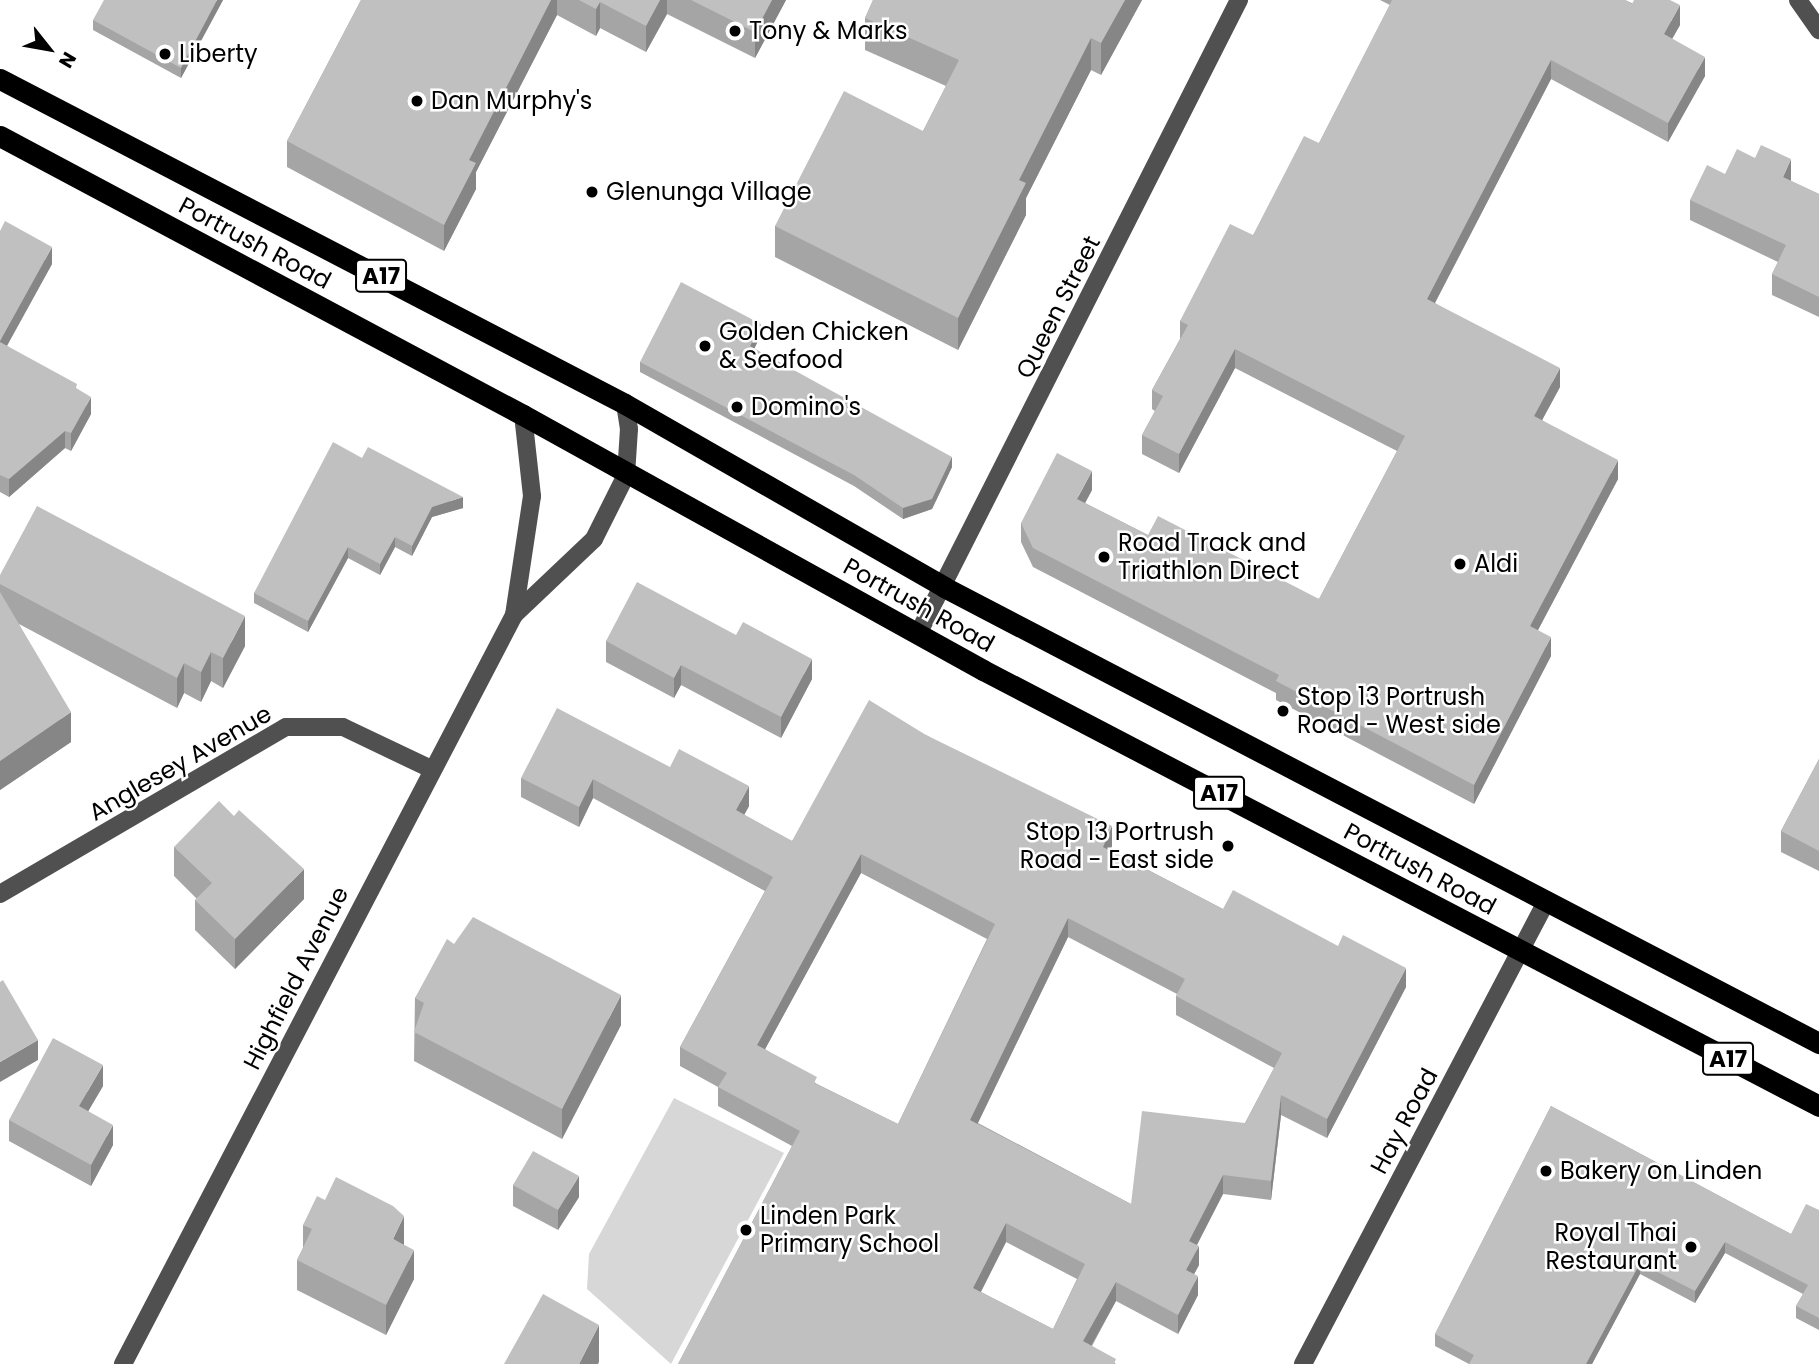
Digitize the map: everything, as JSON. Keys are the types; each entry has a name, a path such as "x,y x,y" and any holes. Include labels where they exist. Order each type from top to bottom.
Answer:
{"highway":[{"name":"Portrush Road","path":"0,79 625,404 944,587 1819,1043"},
{"name":"Portrush Road","path":"0,136 523,415 626,475 918,634 1520,952 1819,1106"}],"street":[{"name":"Queen Street","path":"918,634 1239,0"},
{"path":"1798,0 1819,30"},
{"name":"Highfield Avenue","path":"123,1364 431,769 514,615 594,539 626,475 629,429 625,404"},
{"name":"Highfield Avenue","path":"514,615 532,496 523,415"},
{"name":"Anglesey Avenue","path":"0,894 286,727 342,727 431,769"},
{"name":"Hay Road","path":"1303,1364 1547,900"}],"shaded area":[{"path":"674,1098 784,1153 671,1364 587,1289 589,1254"}],"building":[{"name":"Liberty","path":"104,0 217,0 181,68 93,20"},
{"name":"Dan Murphy's","path":"361,0 551,0 469,160 476,163 444,225 287,141"},
{"path":"579,0 660,0 646,26 600,2 596,9"},
{"path":"691,0 772,0 755,32"},
{"path":"873,0 1125,0 1101,43 1091,38 1019,180 1026,183 958,318 775,226 844,91 923,131 959,60 865,18"},
{"path":"1392,0 1625,0 1632,4 1634,0 1670,0 1680,5 1664,34 1705,57 1668,123 1551,60 1427,299 1560,368 1534,416 1618,460 1530,626 1551,637 1474,785 1276,681 1279,675 1033,548 1021,523 1057,453 1092,471 1077,499 1148,535 1158,516 1319,599 1405,436 1235,349 1179,454 1142,435 1163,396 1152,390 1188,325 1180,321 1230,224 1253,235 1304,136 1319,143"},
{"path":"1761,145 1791,159 1783,177 1819,194 1819,297 1772,274 1786,245 1690,200 1707,165 1725,174 1737,149 1755,158"},
{"path":"5,221 52,247 0,341 0,231"},
{"path":"681,282 761,324 750,346 952,457 932,499 903,508 854,475 640,362"},
{"path":"0,342 77,384 76,388 91,397 71,433 65,431 9,479 0,475"},
{"path":"333,442 362,458 368,447 463,497 432,507 412,546 395,537 380,564 348,547 308,621 254,593"},
{"path":"37,506 245,616 223,658 211,652 201,672 184,663 177,678 0,584 0,575"},
{"path":"637,582 736,635 743,622 812,659 781,717 681,665 674,678 606,641"},
{"path":"0,592 71,712 0,761"},
{"path":"869,700 926,735 1112,826 1103,847 1223,909 1233,890 1338,946 1343,935 1406,968 1327,1119 1281,1095 1271,1181 1223,1175 1189,1241 1199,1246 1186,1270 1198,1276 1178,1315 1116,1282 1083,1341 1116,1359 1114,1364 678,1364 800,1131 718,1087 727,1073 680,1047 773,877 593,779 579,807 521,778 557,708 670,767 679,749 749,786 736,810 792,841","holes":["861,854 995,924 898,1124 814,1083 817,1077 757,1045","1068,918 1185,979 1176,996 1282,1053 1245,1123 1142,1111 1131,1204 970,1120","1006,1223 1085,1264 1053,1329 973,1288"]},
{"path":"1819,759 1819,851 1781,831"},
{"path":"219,801 234,816 239,810 304,869 235,939 195,900 212,883 174,847"},
{"path":"473,917 621,995 562,1109 414,1032 424,1003 415,998 447,939 454,944"},
{"path":"3,980 38,1040 0,1062 0,982"},
{"path":"53,1038 103,1065 79,1106 113,1125 91,1165 9,1120"},
{"path":"1551,1106 1791,1234 1806,1204 1819,1210 1819,1318 1796,1306 1808,1285 1725,1242 1695,1291 1640,1263 1586,1364 1469,1364 1474,1355 1435,1334"},
{"path":"533,1151 579,1176 558,1210 513,1185"},
{"path":"336,1177 393,1206 404,1216 393,1239 414,1250 386,1305 297,1260 312,1229 303,1225 317,1196 325,1200"},
{"path":"543,1294 599,1325 579,1364 504,1364"}],"place":[{"name":"Tony & Marks","path":"735,31"},
{"name":"Liberty","path":"165,54"},
{"name":"Dan Murphy's","path":"417,101"},
{"name":"Glenunga Village","path":"592,192"},
{"name":"Golden Chicken & Seafood","path":"705,346"},
{"name":"Domino's","path":"737,407"},
{"name":"Road Track and Triathlon Direct","path":"1104,557"},
{"name":"Aldi","path":"1460,564"},
{"name":"Stop 13 Portrush Road - West side","path":"1283,711"},
{"name":"Stop 13 Portrush Road - East side","path":"1228,846"},
{"name":"Bakery on Linden","path":"1546,1171"},
{"name":"Linden Park Primary School","path":"746,1230"},
{"name":"Royal Thai Restaurant","path":"1691,1247"}]}
